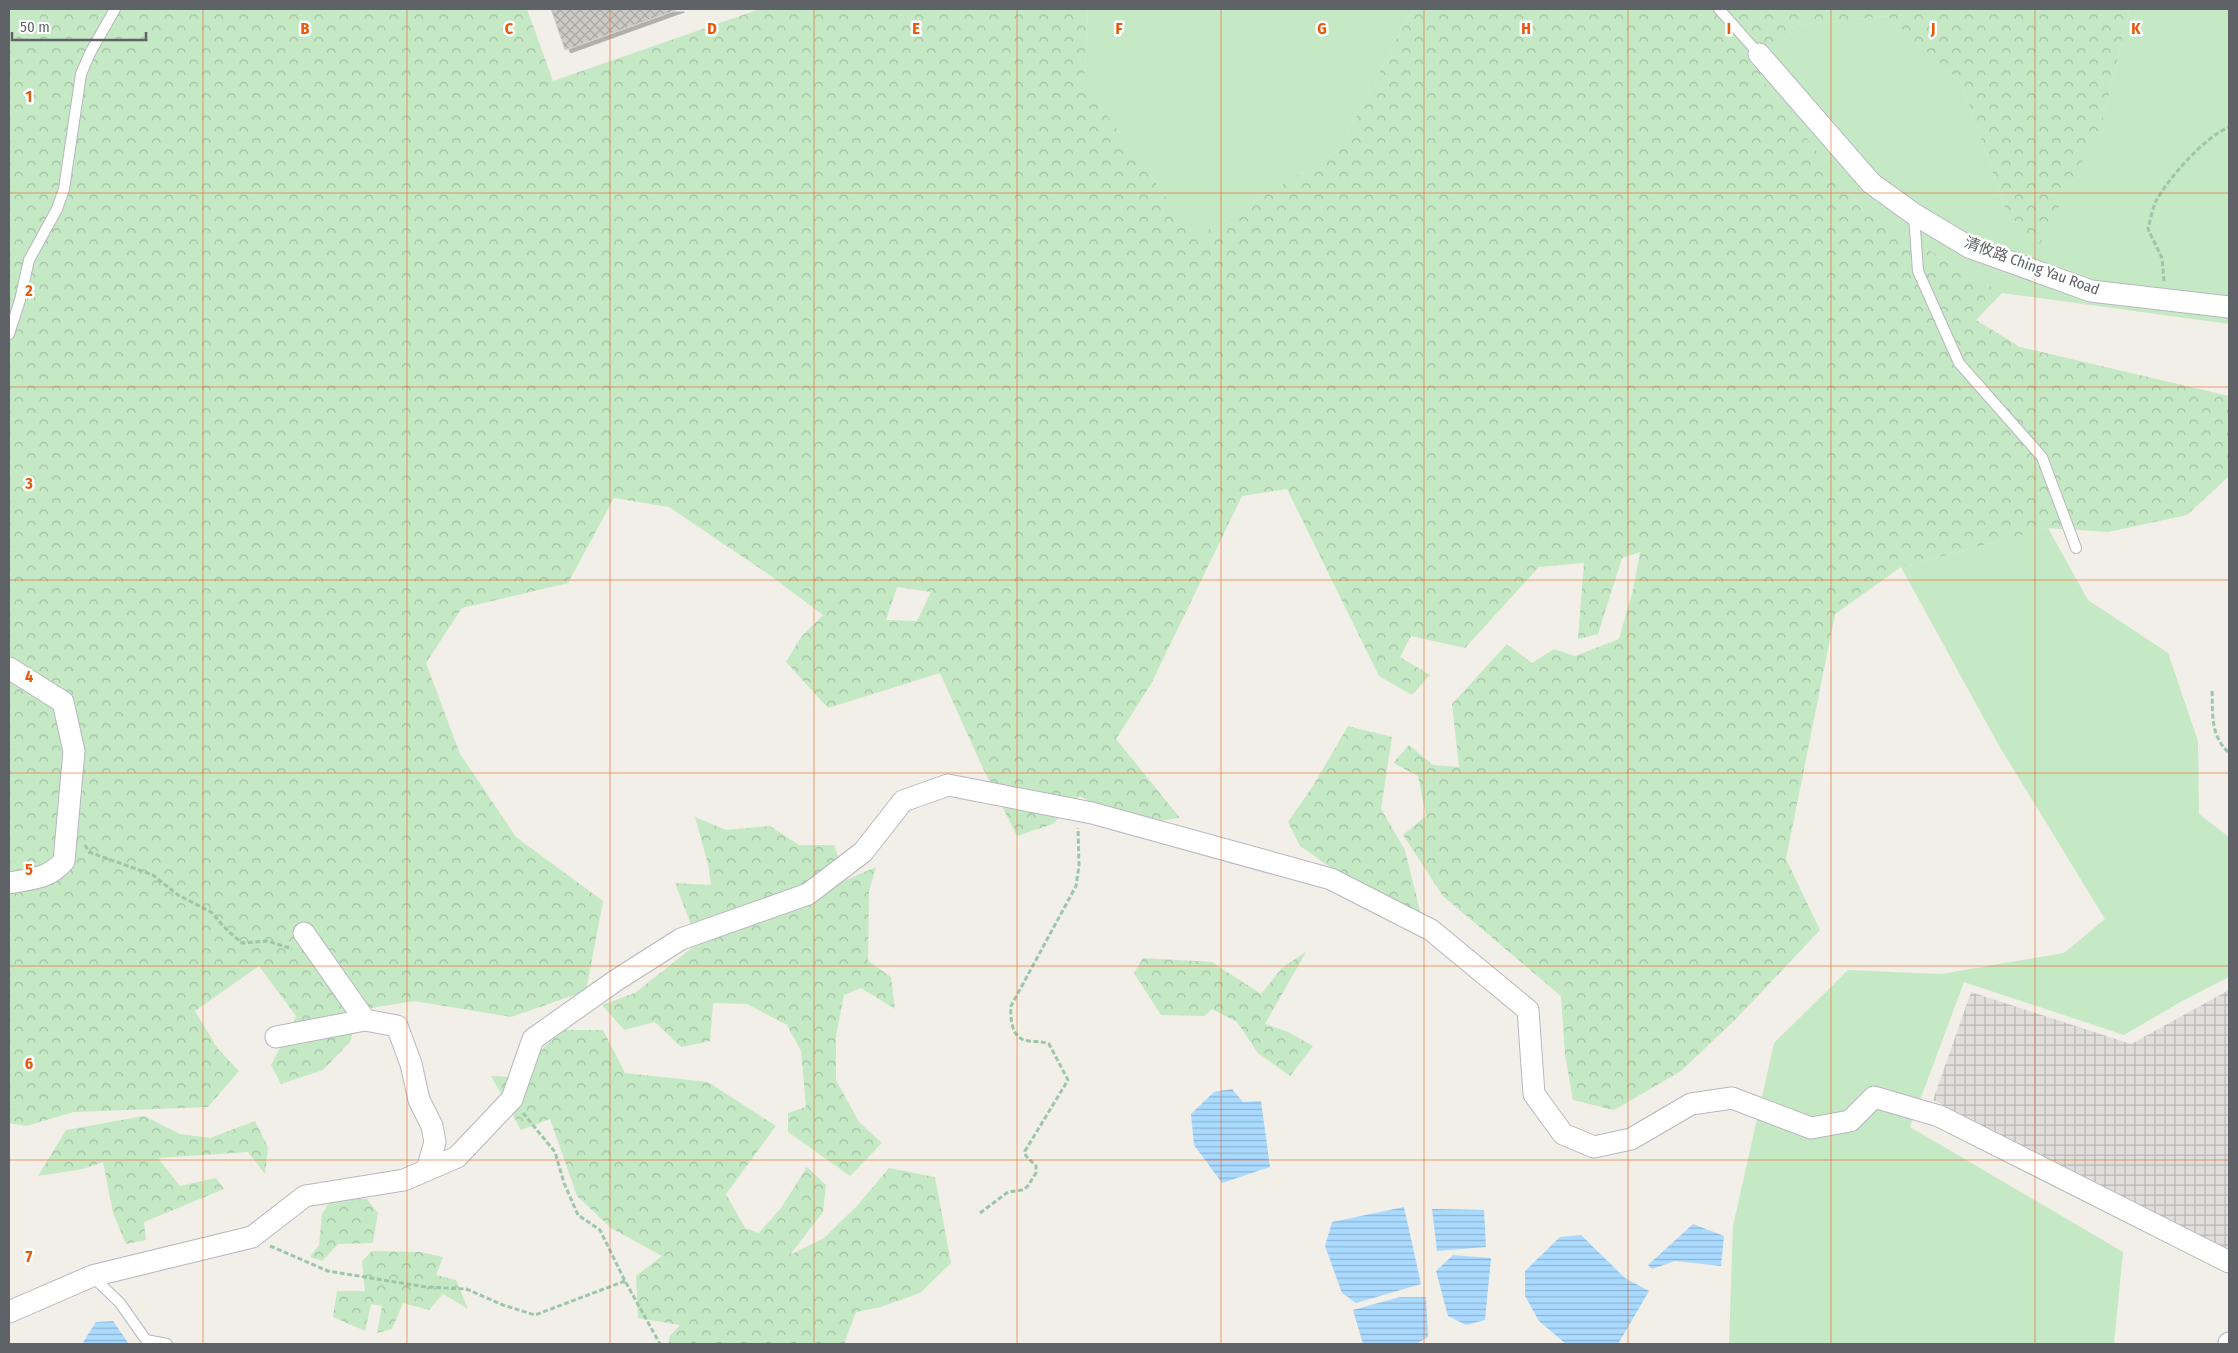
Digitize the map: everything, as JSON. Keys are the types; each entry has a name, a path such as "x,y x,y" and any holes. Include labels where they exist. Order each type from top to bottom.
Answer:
{"street":[{"name":"清攸路 Ching Yau Road","path":"1759,54 1871,183 1914,214 1969,247 2091,290 2229,307"},
{"path":"9,668 63,702 74,751 64,861 55,872 38,878 9,883"},
{"path":"9,1312 92,1276 252,1237 305,1196 404,1180 457,1157 512,1099 533,1039 615,981 681,939 808,894 862,852 903,801 948,785 1078,810 1331,879 1431,930 1528,1010 1534,1094 1563,1134 1594,1147 1631,1139 1691,1104 1732,1098 1811,1128 1850,1121 1874,1097 1939,1116 2229,1262"},
{"path":"304,933 365,1020"},
{"path":"276,1037 365,1020 397,1026 411,1064 419,1100 432,1126 435,1142 426,1170"}],"lane":[{"path":"9,334 20,300 29,260 57,209 64,189 81,74 90,53 115,9"},
{"path":"1719,9 1759,54"},
{"path":"1914,214 1918,271 1959,363 2042,457 2076,548"},
{"path":"92,1276 120,1303 146,1340 167,1344"}],"path":[{"path":"2166,300 2162,258 2148,229 2155,203 2184,163 2218,131 2229,126"},
{"path":"2212,691 2215,732 2220,744 2229,753"},
{"path":"980,1213 1008,1192 1022,1190 1034,1178 1036,1166 1026,1156 1025,1152 1068,1080 1049,1044 1021,1040 1017,1036 1011,1016 1011,1006 1076,886 1079,866 1078,810"},
{"path":"67,822 79,835 89,852 153,875 178,895 211,912 242,943 268,941 286,947 318,953"},
{"path":"512,1099 555,1152 564,1183 578,1215 600,1230 625,1282 660,1344"},
{"path":"252,1237 328,1271 426,1287 466,1289 503,1306 535,1315 625,1282"}],"shaded area":[{"path":"2229,990 2229,1253 1933,1100 1971,992 2131,1044"}],"green space":[{"path":"9,9 41,9 37,35 9,32"},
{"path":"41,9 527,9 553,81 760,9 1088,9 1084,83 1195,238 1339,150 1411,12 1419,9 2130,9 2102,123 2038,248 2006,210 1961,82 1887,16 1796,25 1759,76 1864,212 2002,293 1976,320 2020,347 2229,396 2229,476 2187,515 2108,532 2048,528 1901,567 1835,614 1786,859 1820,930 1736,1019 1681,1071 1614,1110 1573,1100 1565,1055 1561,996 1443,896 1403,835 1426,816 1418,776 1393,763 1409,745 1433,765 1459,767 1452,704 1507,644 1532,663 1554,649 1575,656 1619,639 1633,590 1640,552 1622,558 1598,634 1578,639 1584,563 1539,567 1465,648 1411,636 1400,657 1430,675 1412,695 1379,676 1287,489 1242,496 1151,684 1116,739 1180,818 1130,825 1080,796 1053,824 1017,836 980,762 940,673 828,708 786,662 801,637 823,615 771,576 669,507 614,498 568,583 462,608 426,663 460,754 516,837 603,901 586,991 511,1017 414,1001 359,1010 350,1042 323,1070 281,1084 271,1065 296,1016 259,966 195,1011 218,1049 239,1071 208,1107 74,1112 26,1126 9,1123 9,32 37,35","holes":["897,587 931,592 917,621 886,620"]},
{"path":"1088,9 1419,9 1411,12 1339,150 1195,238 1084,83"},
{"path":"2130,9 2229,9 2229,324 2002,293 1864,212 1759,76 1796,25 1887,16 1961,82 2006,210 2102,123"},
{"path":"2048,528 2088,600 2168,653 2198,741 2199,814 2229,837 2229,977 2184,1000 2124,1035 1964,982 1910,1127 2123,1252 2114,1344 1729,1344 1733,1226 1774,1043 1848,970 1941,974 2064,953 2105,919 1998,744 1901,567"},
{"path":"1348,726 1392,737 1381,809 1405,850 1421,915 1363,890 1300,846 1288,822 1313,786"},
{"path":"695,817 726,830 770,826 799,845 834,845 846,880 876,867 869,891 868,961 891,977 895,1009 861,988 844,995 836,1036 836,1080 859,1122 882,1143 850,1176 788,1132 788,1113 806,1107 801,1051 787,1025 747,1004 713,1003 710,1041 681,1047 655,1022 624,1030 602,1005 635,993 698,943 675,883 711,885 708,864"},
{"path":"1306,952 1265,1024 1288,1032 1313,1046 1290,1076 1258,1053 1237,1022 1212,1009 1204,1016 1161,1015 1134,973 1143,958 1212,962 1261,994 1282,968"},
{"path":"565,1030 603,1030 625,1073 708,1082 776,1126 726,1194 745,1228 759,1233 781,1208 807,1167 826,1185 823,1212 790,1255 824,1238 856,1207 889,1168 935,1177 951,1263 920,1293 881,1307 856,1312 844,1344 669,1344 669,1337 680,1325 638,1318 636,1276 662,1256 611,1228 577,1196 550,1119 521,1130 491,1076 520,1077 545,1046"},
{"path":"144,1116 180,1134 210,1138 255,1121 268,1147 265,1174 248,1152 158,1158 180,1186 216,1178 224,1189 144,1222 146,1240 126,1244 113,1213 103,1162 83,1169 38,1176 66,1130"},
{"path":"332,1198 367,1199 378,1213 373,1243 338,1244 322,1261 310,1257 319,1245 322,1214"},
{"path":"372,1251 420,1252 443,1257 436,1275 456,1280 468,1309 443,1294 429,1310 403,1303 392,1329 377,1333 382,1306 371,1304 365,1331 333,1317 337,1291 365,1291 362,1261"}],"water":[{"path":"1232,1089 1243,1102 1261,1101 1270,1167 1222,1183 1194,1145 1191,1114 1214,1092"},
{"path":"1404,1207 1421,1284 1356,1303 1342,1293 1325,1246 1332,1222"},
{"path":"1432,1209 1484,1210 1486,1247 1437,1251"},
{"path":"1693,1224 1724,1236 1721,1266 1675,1261 1652,1269 1648,1265"},
{"path":"1581,1235 1625,1278 1649,1291 1618,1344 1566,1344 1539,1321 1525,1296 1525,1271 1560,1237"},
{"path":"1453,1255 1491,1258 1485,1320 1466,1325 1448,1316 1436,1271"},
{"path":"1400,1297 1426,1297 1428,1337 1416,1344 1363,1344 1353,1310"},
{"path":"113,1321 129,1344 82,1344 96,1322"}],"building":[{"path":"551,9 679,9 565,50"}]}
